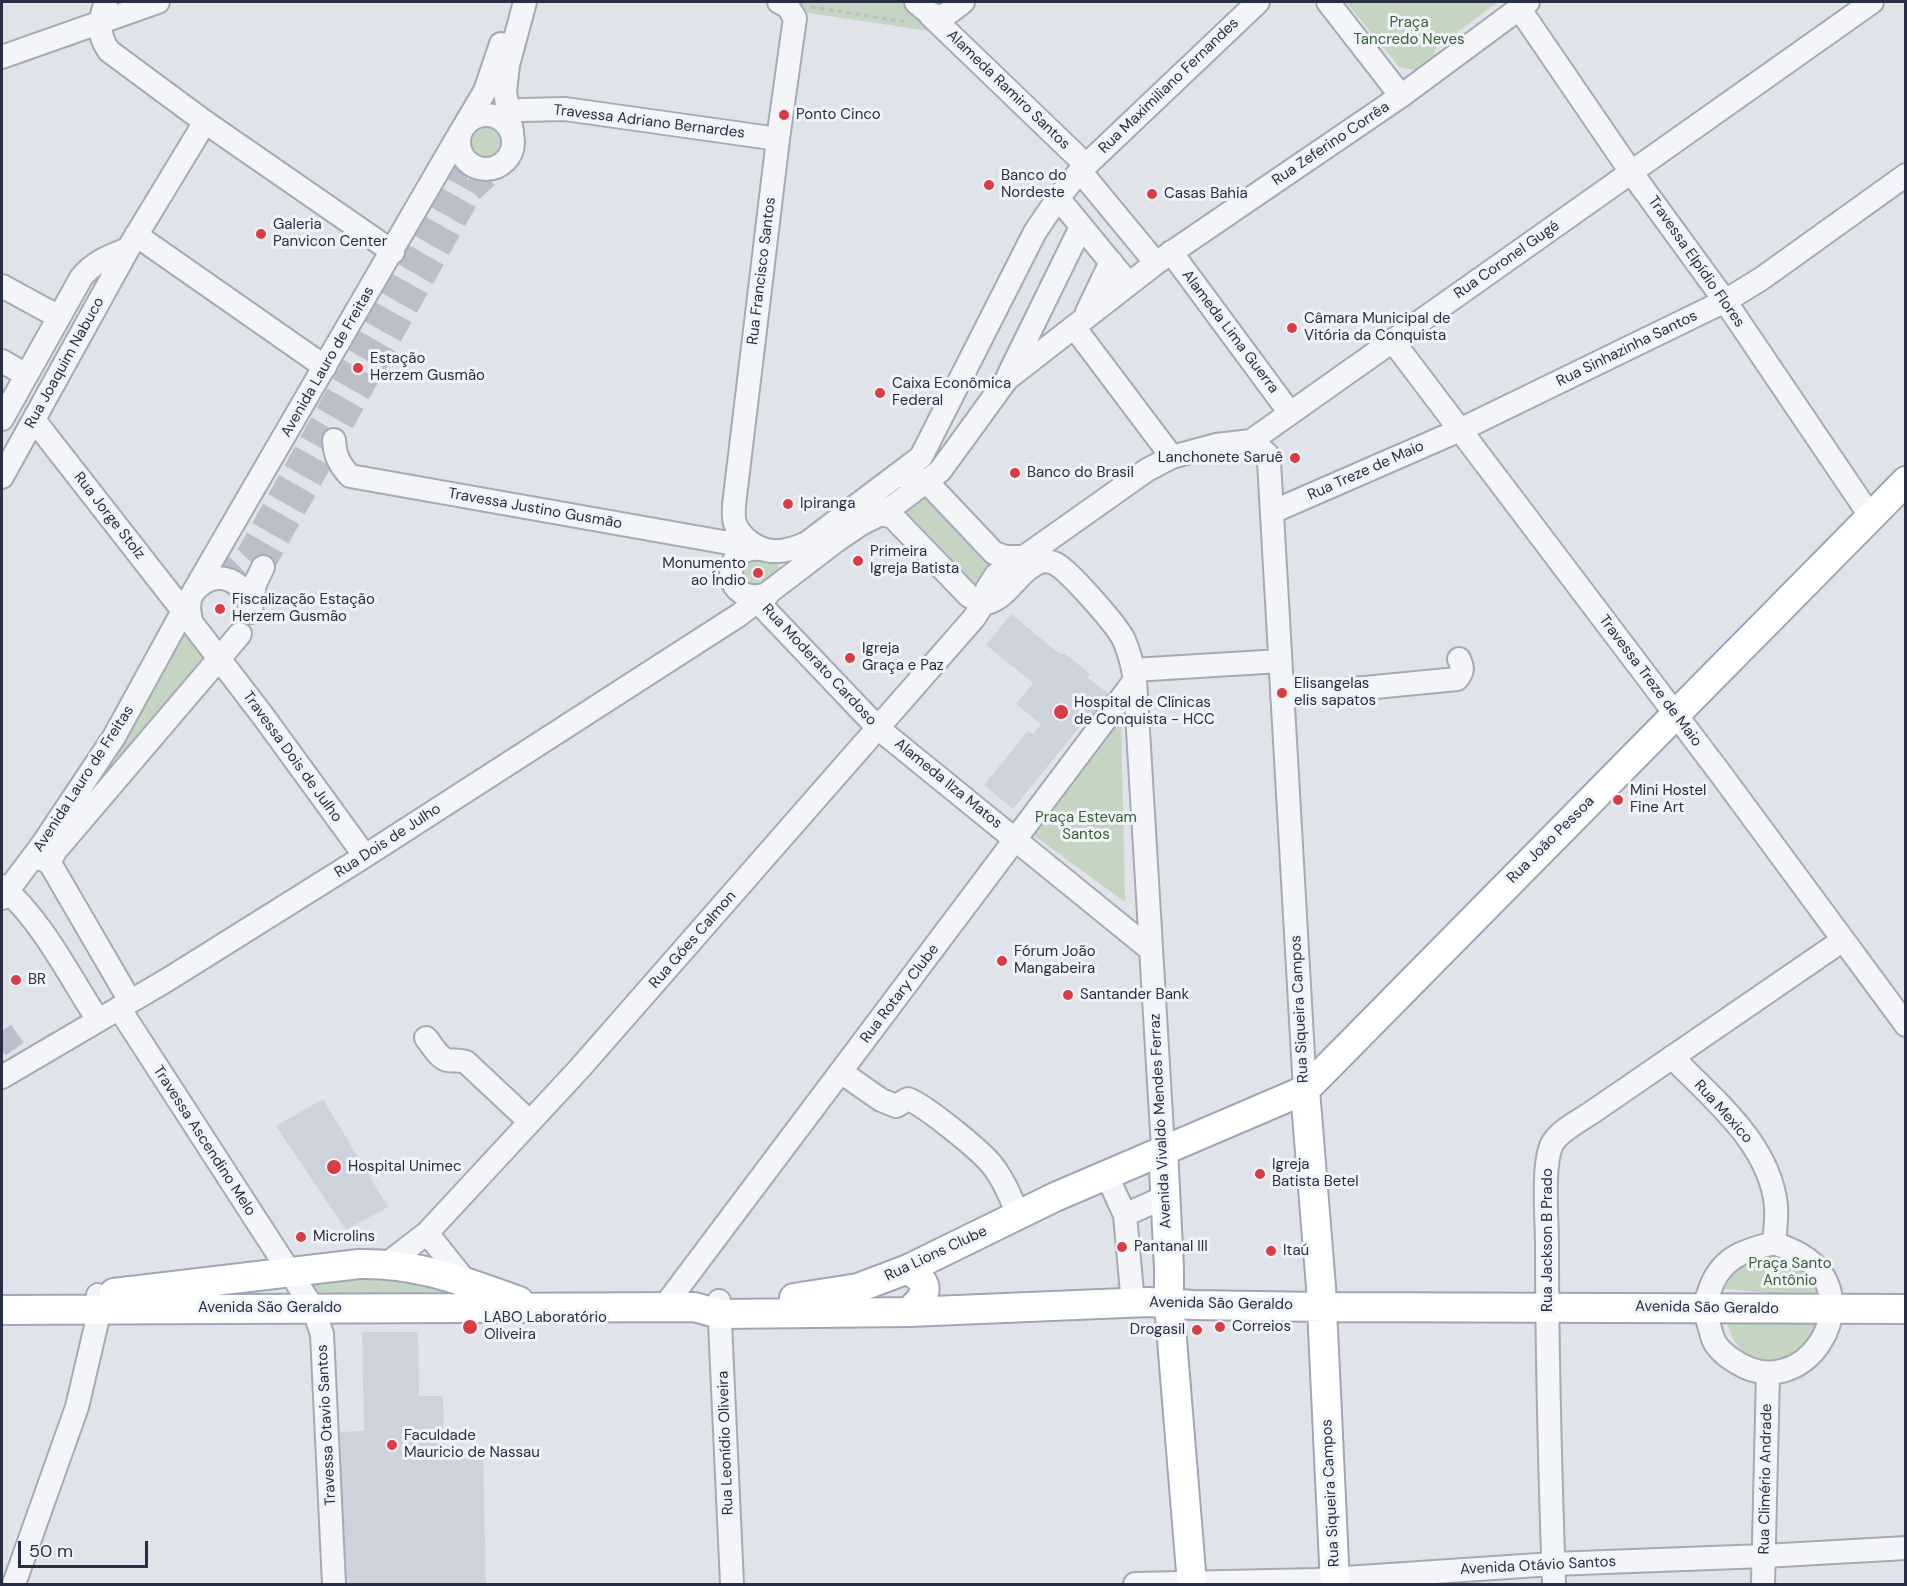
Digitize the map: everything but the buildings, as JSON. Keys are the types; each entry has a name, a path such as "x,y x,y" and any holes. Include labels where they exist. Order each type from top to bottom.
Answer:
{"main road":[{"name":"Rua João Pessoa","path":"1163,1149 1305,1090 1905,481"},
{"name":"Rua Siqueira Campos","path":"1305,1090 1322,1307 1335,1581"},
{"name":"Rua Lions Clube","path":"711,1307 805,1298 858,1288 908,1269 1055,1197 1107,1176 1163,1149"},
{"name":"Avenida Vivaldo Mendes Ferraz","path":"1163,1149 1169,1303 1192,1583"},
{"name":"Avenida São Geraldo","path":"2,1310 99,1302 359,1264 388,1263 429,1270 470,1295"},
{"path":"908,1269 924,1282 926,1291 921,1301 909,1312"},
{"name":"Avenida São Geraldo","path":"2,1296 99,1302 313,1308 470,1295 538,1307 711,1307 909,1312 1169,1303 1322,1307 1905,1309"}],"street":[{"path":"106,2 99,24 100,35 110,51 205,122 393,252"},
{"path":"2,57 158,2"},
{"name":"Avenida Lauro de Freitas","path":"3,892 41,862 393,252 485,91 497,58 512,2"},
{"path":"513,134 505,122 493,115 480,115 463,128 460,149 466,160 476,167 488,169 500,165 509,157 513,147 513,134 506,92 508,65 525,2"},
{"path":"918,13 945,15 963,2"},
{"name":"Rua Maximiliano Fernandes","path":"759,548 784,551 807,543 921,457 1035,232 1058,198 1083,168 1258,2"},
{"path":"1329,2 1401,96 1523,5"},
{"name":"Rua Coronel Gugé","path":"1251,441 1872,2"},
{"name":"Rua Francisco Santos","path":"759,548 740,533 734,522 734,505 778,139 795,18 785,5"},
{"name":"Travessa Elpídio Flores","path":"1523,5 1631,172 1725,301 1871,516"},
{"name":"Alameda Ramiro Santos","path":"918,13 1083,168 1163,258"},
{"name":"Rua Zeferino Corrêa","path":"1007,378 1128,283 1401,96"},
{"name":"Travessa Adriano Bernardes","path":"521,110 565,109 778,139"},
{"name":"Rua Joaquim Nabuco","path":"2,477 132,242 205,122"},
{"name":"Rua Sinhazinha Santos","path":"1460,430 1725,301 1770,273 1905,175"},
{"path":"1058,198 1128,283"},
{"path":"1007,378 1081,227"},
{"path":"132,242 325,367"},
{"name":"Rua Joaquim Nabuco","path":"2,419 87,269 132,242"},
{"name":"Alameda Lima Guerra","path":"1163,258 1290,412"},
{"path":"1111,262 1079,323 1172,457"},
{"path":"2,285 59,317"},
{"name":"Travessa Treze de Maio","path":"1392,340 1676,714 1905,1024"},
{"path":"2,361 26,375"},
{"name":"Rua Dois de Julho","path":"2,1077 19,1058 98,1020 167,980 365,856 767,595 836,541 885,516 895,505 940,471 1007,378"},
{"name":"Rua Jorge Stolz","path":"34,420 192,597"},
{"name":"Rua Treze de Maio","path":"1272,512 1460,430"},
{"name":"Travessa Justino Gusmão","path":"334,440 338,463 350,476 759,548"},
{"path":"983,604 987,589 996,575 1015,557 1062,531 1148,470 1172,457 1216,445 1251,441"},
{"name":"Rua Siqueira Campos","path":"1251,441 1267,454 1269,462 1305,1090"},
{"path":"898,476 910,475 927,482 988,549 1001,557 1015,557"},
{"path":"885,516 969,596 983,604"},
{"path":"1062,531 1055,539 1053,546 1054,555 1064,570"},
{"path":"759,548 776,560 780,572 767,595 747,596 735,586 731,576 733,564 740,554 759,548"},
{"path":"983,604 999,598 1035,563 1053,562 1064,570"},
{"path":"251,612 246,592 230,580 220,578 210,580 192,597 189,609 191,622 202,635 217,640 232,638 240,634 251,612 255,584 263,567"},
{"name":"Avenida Vivaldo Mendes Ferraz","path":"1064,570 1111,621 1124,639 1134,675 1163,1149"},
{"name":"Rua Moderato Cardoso","path":"767,595 879,729"},
{"name":"Rua Góes Calmon","path":"388,1263 427,1233 580,1068 879,729 967,627 983,604"},
{"name":"Avenida Lauro de Freitas","path":"41,862 50,860 56,850 240,634"},
{"name":"Travessa Dois de Julho","path":"202,635 365,856"},
{"path":"1282,696 1457,679 1463,668 1459,659"},
{"path":"1134,675 1280,661"},
{"name":"Rua Rotary Clube","path":"663,1308 1016,840 1134,675"},
{"name":"Alameda Ilza Matos","path":"879,729 1016,840"},
{"path":"1016,840 1151,950"},
{"name":"Travessa Ascendino Melo","path":"41,862 289,1274"},
{"path":"3,892 20,902 98,1020"},
{"name":"Rua Jackson B Prado","path":"1553,1574 1546,1193 1548,1158 1552,1145 1568,1129 1843,940"},
{"path":"426,1038 441,1058 459,1059 466,1062 530,1122"},
{"name":"Rua Mexico","path":"1672,1057 1741,1129 1760,1158 1772,1184 1776,1206 1774,1243"},
{"path":"841,1072 881,1100 896,1106 908,1100 916,1102 939,1119 991,1164 1002,1179 1018,1215"},
{"path":"1107,1176 1125,1215 1133,1304"},
{"path":"1125,1215 1158,1200 1165,1192"},
{"path":"427,1233 470,1295"},
{"path":"1774,1243 1808,1259 1823,1277 1831,1294 1832,1310 1827,1330 1818,1346 1799,1366 1783,1372 1768,1373 1744,1368 1726,1356 1713,1340 1704,1308 1713,1278 1728,1261 1748,1250 1774,1243"},
{"name":"Travessa Otavio Santos","path":"289,1274 313,1308 322,1334 334,1584"},
{"path":"14,1584 77,1407 99,1302"},
{"name":"Rua Leonídio Oliveira","path":"711,1307 732,1584"},
{"name":"Rua Climério Andrade","path":"1763,1584 1768,1373"},
{"name":"Avenida Otávio Santos","path":"1135,1584 1553,1574 1764,1556 1905,1548"}],"path":[{"path":"785,5 918,13"}],"shaded area":[{"name":"Hospital de Clínicas de Conquista - HCC","path":"1011,614 1061,655 1064,653 1090,674 1087,677 1110,695 1088,722 1085,720 1013,809 984,785 1028,731 1033,734 1041,724 1016,704 1033,683 986,645"},
{"name":"Hospital Unimec","path":"323,1099 388,1207 346,1230 276,1126"},
{"name":"Faculdade Mauricio de Nassau","path":"362,1332 418,1332 419,1396 443,1396 444,1459 483,1458 486,1584 344,1584 340,1432 364,1431"}],"green space":[{"path":"794,2 903,2 936,32 808,13"},
{"name":"Praça Tancredo Neves","path":"1346,2 1498,2 1435,49 1434,56 1415,70 1399,67"},
{"path":"480,115 500,119 511,129 513,142 508,155 499,165 487,169 473,165 460,149"},
{"path":"927,488 1000,558 982,601 898,518"},
{"path":"735,559 776,560 780,572 752,597 733,564"},
{"path":"183,631 214,661 120,765 115,752"},
{"name":"Praça Estevam Santos","path":"1121,714 1125,902 1033,835"},
{"name":"Praça Santo Antônio","path":"1778,1249 1837,1299 1725,1289 1736,1266"},
{"path":"359,1264 474,1294 313,1308 289,1273"},
{"name":"Praça Santo Antônio","path":"1727,1319 1833,1325 1808,1354 1767,1359 1757,1358 1740,1348 1734,1341"}],"tunnel":[{"path":"220,578 247,555 456,181 460,149"},
{"path":"263,567 472,191 500,165"},
{"path":"2,1031 17,1052"}],"place":[{"name":"Ponto Cinco","path":"784,115"},
{"name":"Banco do Nordeste","path":"989,185"},
{"name":"Casas Bahia","path":"1152,194"},
{"name":"Galeria Panvicon Center","path":"261,234"},
{"name":"Câmara Municipal de Vitória da Conquista","path":"1292,328"},
{"name":"Estação Herzem Gusmão","path":"358,368"},
{"name":"Caixa Econômica Federal","path":"880,393"},
{"name":"Lanchonete Saruê","path":"1295,458"},
{"name":"Banco do Brasil","path":"1015,473"},
{"name":"Ipiranga","path":"788,504"},
{"name":"Primeira Igreja Batista","path":"858,561"},
{"name":"Monumento ao Índio","path":"758,573"},
{"name":"Fiscalização Estação Herzem Gusmão","path":"220,609"},
{"name":"Igreja Graça e Paz","path":"850,658"},
{"name":"Elisangelas elis sapatos","path":"1282,693"},
{"name":"Hospital de Clínicas de Conquista - HCC","path":"1061,712"},
{"name":"Mini Hostel Fine Art","path":"1618,800"},
{"name":"Fórum João Mangabeira","path":"1002,961"},
{"name":"BR","path":"16,980"},
{"name":"Santander Bank","path":"1068,995"},
{"name":"Hospital Unimec","path":"334,1167"},
{"name":"Igreja Batista Betel","path":"1260,1174"},
{"name":"Microlins","path":"301,1237"},
{"name":"Pantanal III","path":"1122,1247"},
{"name":"Itaú","path":"1271,1251"},
{"name":"LABO Laboratório Oliveira","path":"470,1327"},
{"name":"Correios","path":"1220,1327"},
{"name":"Drogasil","path":"1197,1330"},
{"name":"Faculdade Mauricio de Nassau","path":"392,1445"}]}
